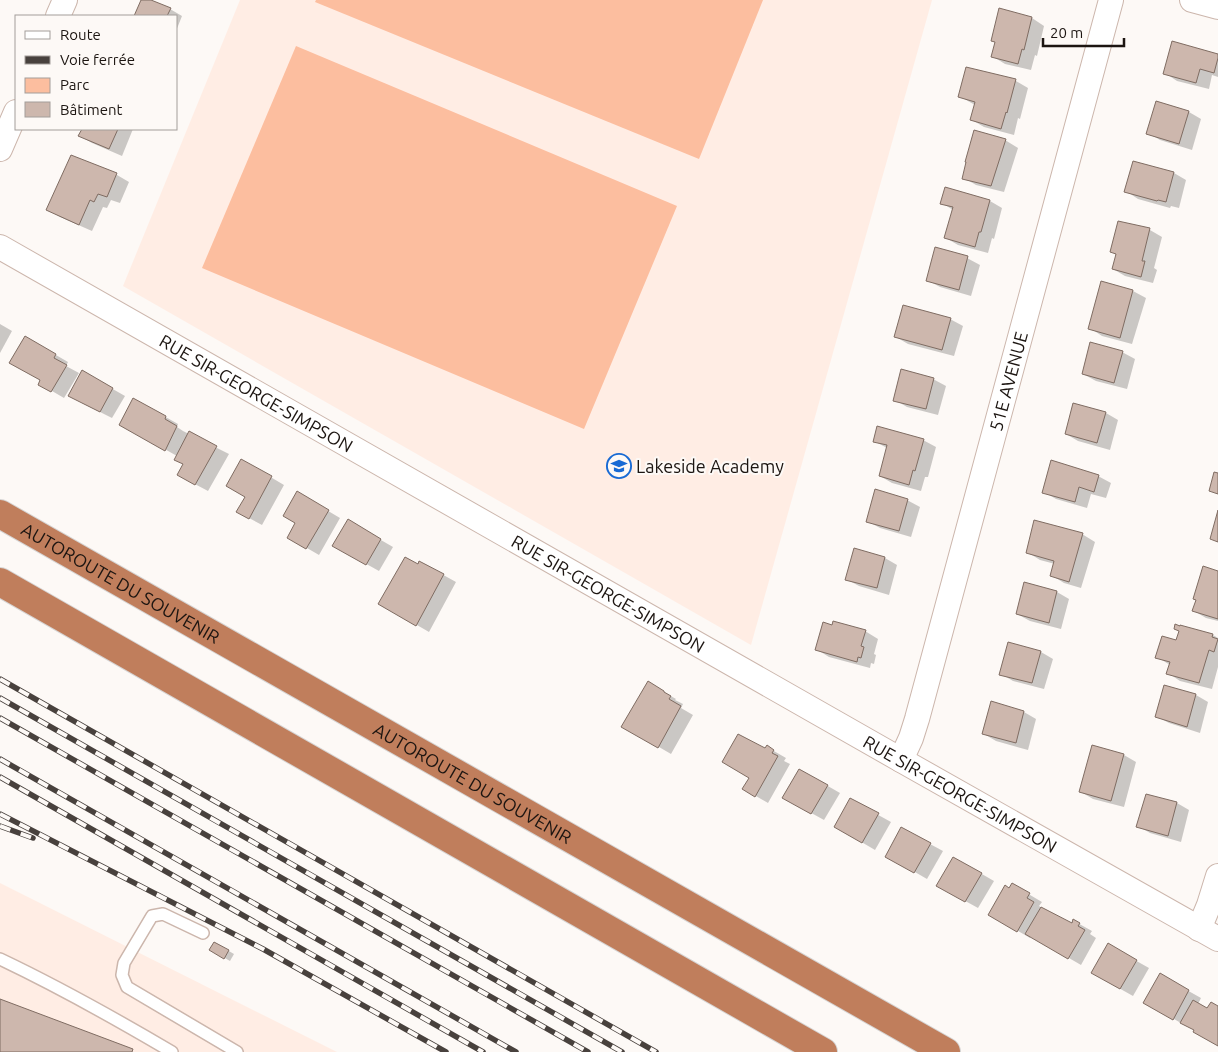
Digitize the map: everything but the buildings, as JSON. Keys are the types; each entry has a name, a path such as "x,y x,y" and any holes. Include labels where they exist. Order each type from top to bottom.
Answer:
{"highway":[{"name":"AUTOROUTE DU SOUVENIR","path":"0,514 946,1052"},
{"path":"0,582 823,1052"}],"street":[{"path":"58,15 65,0"},
{"name":"51E AVENUE","path":"901,760 917,719 1111,0"},
{"path":"1192,0 1218,7"},
{"path":"0,149 15,114"},
{"name":"RUE SIR-GEORGE-SIMPSON","path":"0,247 1209,934"},
{"path":"1209,934 1209,905 1218,876"}],"lane":[{"path":"202,933 163,914 152,916 124,963 122,975 127,986 237,1052"},
{"path":"0,958 172,1052"}],"shaded area":[{"name":"Lakeside Academy","path":"240,0 932,0 751,645 123,286"},
{"path":"0,883 337,1052 0,1052"}],"green space":[{"path":"316,0 763,0 699,159 315,2"},
{"path":"296,46 677,206 584,429 202,268"}],"railway":[{"path":"0,679 656,1052"},
{"path":"0,698 622,1052"},
{"path":"0,718 588,1052"},
{"path":"0,759 516,1052"},
{"path":"0,777 483,1052"},
{"path":"0,814 263,949 446,1052"},
{"path":"0,826 33,838"}],"place":[{"name":"Lakeside Academy","path":"619,466"}]}
